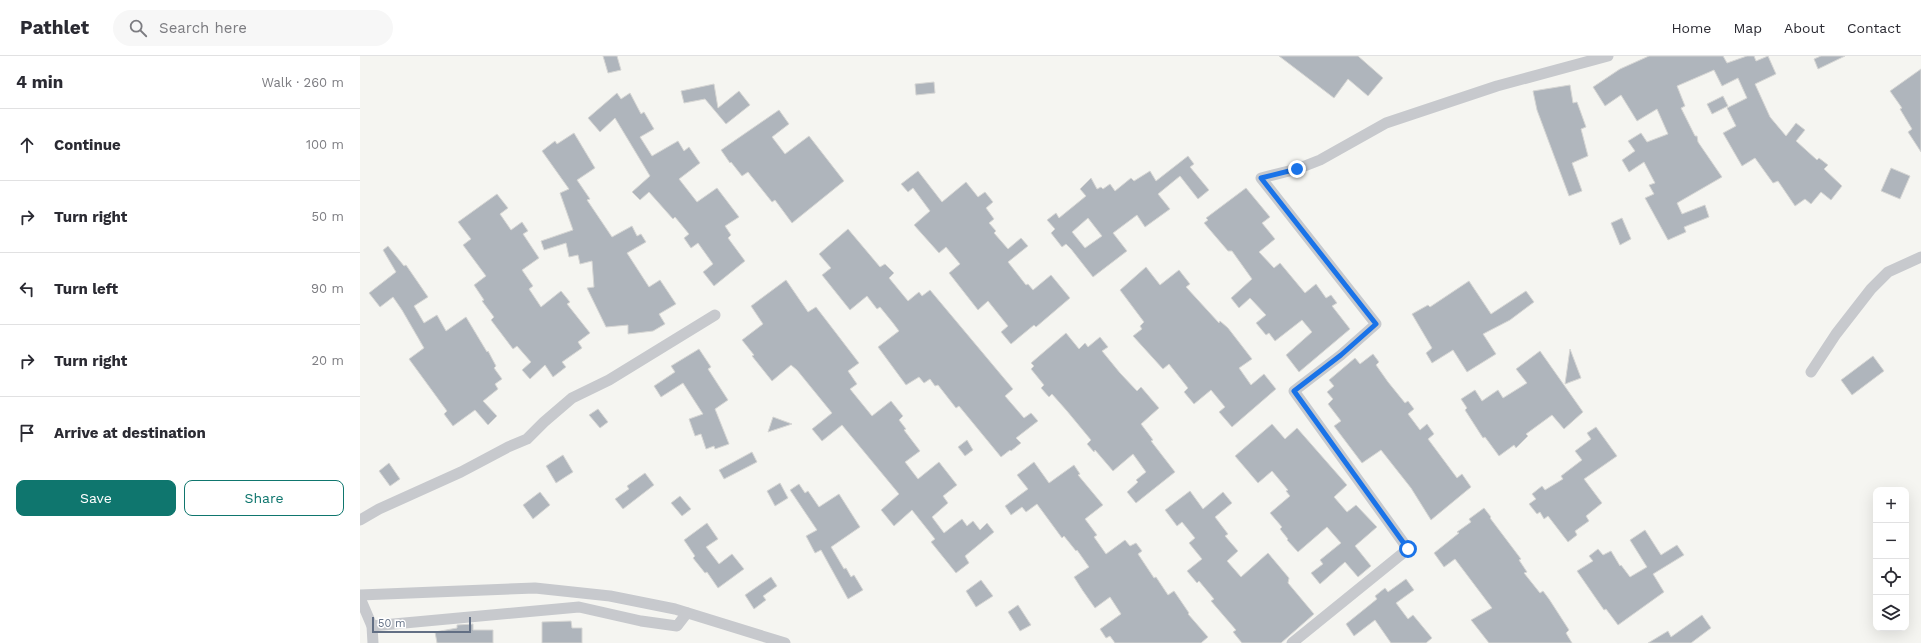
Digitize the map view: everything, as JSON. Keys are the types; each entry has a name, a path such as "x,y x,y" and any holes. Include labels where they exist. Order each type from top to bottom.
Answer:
{"street":[{"path":"1292,643 1408,549 1294,391 1341,355 1376,324 1261,178 1297,169 1320,160 1386,123 1497,86 1608,56"},
{"path":"1811,372 1836,334 1871,289 1888,272 1921,257"},
{"path":"360,520 527,439 572,398 609,380 716,315"},
{"path":"373,643 372,626 360,597 535,588 610,596 687,613 785,643"},
{"path":"372,626 579,607 641,621 677,626 687,613"}],"building":[{"path":"603,56 617,56 621,70 608,73"},
{"path":"1279,56 1358,56 1383,78 1368,96 1348,79 1334,98"},
{"path":"1649,56 1723,56 1727,63 1747,56 1754,56 1756,61 1768,56 1776,74 1755,84 1770,117 1786,136 1796,123 1805,130 1796,141 1817,160 1819,158 1828,165 1824,169 1842,186 1831,200 1821,192 1811,204 1805,199 1795,206 1778,181 1773,183 1755,158 1742,166 1723,133 1736,126 1727,108 1747,98 1738,78 1722,86 1714,70 1677,86 1685,106 1681,108 1695,136 1697,136 1698,142 1722,177 1677,203 1682,214 1705,205 1709,217 1684,227 1686,232 1668,240 1645,198 1654,194 1649,185 1655,183 1644,162 1629,172 1622,160 1635,151 1628,141 1641,133 1647,142 1668,134 1657,109 1637,121 1621,95 1605,106 1593,87 1620,69"},
{"path":"1821,56 1845,56 1818,69 1814,59"},
{"path":"1921,69 1921,152 1908,132 1912,129 1900,109 1902,108 1890,91"},
{"path":"934,82 935,93 916,95 915,84"},
{"path":"714,84 718,108 739,91 750,105 726,124 705,99 684,103 681,91"},
{"path":"1570,85 1573,103 1577,102 1586,127 1581,129 1588,156 1572,163 1582,191 1569,196 1537,110 1533,91"},
{"path":"617,93 621,99 630,93 641,114 644,112 654,129 640,137 652,156 678,141 684,151 689,147 700,163 679,179 697,202 717,188 739,217 725,226 731,235 728,238 745,261 714,286 703,272 713,264 698,243 691,248 684,238 689,234 675,217 673,219 649,192 640,200 632,192 650,176 615,118 600,132 588,118"},
{"path":"1723,96 1728,106 1712,114 1707,104"},
{"path":"779,110 789,124 772,137 785,154 809,136 844,181 792,223 775,200 772,202 748,172 742,176 721,150"},
{"path":"574,133 595,168 577,180 590,199 587,200 612,237 632,226 637,236 641,234 646,242 627,253 649,287 660,280 676,304 659,314 665,324 653,331 628,334 628,325 606,327 587,288 594,287 592,261 580,264 578,255 569,257 566,243 544,250 541,241 573,230 560,193 569,189 542,151 555,141 557,144"},
{"path":"1188,156 1194,164 1190,167 1209,190 1198,199 1180,176 1158,194 1170,209 1145,227 1137,215 1113,233 1127,251 1093,277 1071,249 1066,244 1062,247 1051,233 1055,229 1047,220 1056,213 1059,218 1086,196 1080,189 1091,178 1097,189 1101,187 1103,189 1110,184 1115,191 1131,178 1134,181 1150,171 1156,181","holes":["1088,218 1102,236 1085,248 1072,232"]},
{"path":"1891,168 1910,176 1900,199 1881,191"},
{"path":"918,171 942,202 966,182 978,197 985,192 993,202 986,208 994,219 989,223 996,231 994,233 1008,249 1021,238 1028,246 1008,262 1026,285 1028,284 1033,290 1051,275 1070,298 1036,327 1034,325 1011,344 1001,332 1008,326 988,301 978,310 949,273 960,264 946,247 939,253 914,225 930,211 913,188 908,192 901,184"},
{"path":"1246,188 1270,217 1262,223 1275,239 1259,252 1274,268 1280,263 1305,293 1316,284 1326,298 1331,295 1337,303 1332,306 1350,329 1299,372 1286,355 1312,332 1302,320 1275,341 1269,333 1266,335 1256,323 1266,315 1250,298 1239,308 1231,298 1252,279 1232,251 1228,251 1204,223 1208,220 1206,218"},
{"path":"497,194 508,208 500,214 511,230 522,222 528,231 523,234 539,258 522,270 533,286 529,289 541,307 561,291 570,302 567,304 590,333 578,342 582,348 562,362 566,367 553,377 545,365 530,379 522,370 531,362 517,346 513,349 491,320 494,317 482,301 484,300 474,285 486,276 463,245 471,239 458,222"},
{"path":"1622,218 1631,239 1620,245 1611,223"},
{"path":"848,229 880,267 885,264 894,273 889,278 908,301 919,292 922,296 930,290 1013,389 1005,396 1024,418 1031,413 1038,421 1016,438 1021,443 1011,451 1010,450 1001,457 959,406 956,408 938,385 935,386 930,379 924,383 919,377 906,385 878,347 899,331 893,323 880,307 877,309 867,296 850,310 822,275 831,268 819,254"},
{"path":"388,246 404,266 406,265 428,297 414,306 424,323 437,315 446,331 466,317 487,352 488,351 496,366 494,368 502,379 495,384 498,389 483,401 497,416 488,425 475,410 453,426 444,414 447,411 409,359 424,348 402,310 393,297 380,307 369,293 396,272 383,250"},
{"path":"1146,267 1160,285 1179,270 1190,284 1186,287 1219,323 1220,321 1228,328 1252,359 1239,368 1251,385 1264,374 1276,389 1232,427 1219,412 1225,407 1211,390 1194,404 1184,392 1188,388 1169,364 1163,369 1133,336 1142,329 1140,326 1144,322 1120,290"},
{"path":"786,280 808,312 816,307 859,363 848,371 857,384 850,389 872,416 891,401 903,416 899,420 906,429 904,430 920,451 905,462 918,479 939,462 957,485 943,496 948,503 932,517 944,533 962,519 967,526 973,521 980,530 987,523 994,532 965,556 969,563 956,573 931,542 935,539 912,510 894,526 881,510 899,494 842,425 822,441 812,429 832,413 797,370 791,365 772,381 752,356 754,355 742,340 763,324 751,306"},
{"path":"1469,281 1491,314 1526,291 1534,302 1510,320 1483,334 1496,354 1467,372 1453,350 1432,363 1426,353 1432,348 1412,314 1428,305 1430,307"},
{"path":"1066,333 1079,349 1085,343 1088,347 1100,337 1108,347 1102,351 1120,373 1137,391 1141,387 1159,408 1141,424 1153,440 1151,441 1175,472 1136,503 1127,492 1138,482 1136,480 1146,472 1133,454 1113,471 1095,450 1094,452 1087,444 1091,440 1067,411 1052,394 1049,397 1041,388 1044,385 1031,369 1034,366 1031,363"},
{"path":"699,349 711,367 708,369 728,400 715,409 729,444 715,449 714,446 706,449 701,434 695,436 689,419 703,414 683,383 661,397 654,386 675,372 671,366"},
{"path":"1570,349 1581,378 1565,384"},
{"path":"1540,351 1583,412 1564,429 1552,415 1526,434 1528,436 1516,448 1514,445 1499,456 1485,437 1483,438 1465,410 1467,408 1461,399 1475,390 1482,401 1498,390 1503,398 1527,383 1516,369"},
{"path":"1373,354 1379,362 1376,365 1388,382 1405,403 1408,401 1414,409 1408,414 1420,430 1427,424 1434,434 1428,439 1457,478 1462,474 1471,487 1431,520 1411,488 1381,450 1362,463 1334,426 1341,421 1328,404 1333,399 1327,392 1334,386 1329,380 1355,358 1360,364"},
{"path":"1873,356 1884,371 1852,395 1841,380"},
{"path":"598,409 608,422 600,428 589,415"},
{"path":"773,417 792,424 768,432"},
{"path":"1272,424 1285,439 1297,428 1347,485 1334,497 1347,512 1356,505 1377,527 1355,546 1371,566 1358,577 1345,562 1320,584 1311,573 1323,564 1320,560 1341,543 1327,527 1298,552 1287,540 1288,539 1280,529 1282,527 1270,513 1290,496 1286,491 1288,490 1272,471 1258,483 1235,456"},
{"path":"1596,427 1617,456 1584,479 1602,503 1586,516 1589,521 1575,531 1577,535 1568,542 1548,516 1544,519 1540,512 1537,514 1529,504 1536,499 1532,494 1542,486 1545,490 1563,479 1561,476 1582,460 1575,451 1591,439 1587,433"},
{"path":"967,440 973,450 965,456 958,447"},
{"path":"752,452 757,462 724,479 719,470"},
{"path":"563,455 573,472 556,483 546,466"},
{"path":"1034,462 1049,483 1074,465 1080,474 1078,475 1103,505 1085,519 1097,535 1094,537 1106,554 1125,540 1130,546 1136,543 1142,551 1138,554 1154,578 1156,577 1168,595 1174,591 1189,613 1188,614 1208,637 1201,643 1115,643 1110,636 1106,638 1100,629 1121,614 1110,597 1095,608 1083,591 1074,577 1089,567 1077,550 1076,551 1064,536 1062,538 1037,504 1026,512 1022,507 1011,515 1005,506 1028,489 1017,475"},
{"path":"389,463 400,479 390,486 379,471"},
{"path":"645,473 654,485 623,509 615,499 629,489 627,486"},
{"path":"780,483 788,498 775,506 767,491"},
{"path":"799,484 805,493 808,491 819,507 839,494 860,527 831,547 844,569 846,568 851,577 854,575 863,590 848,599 821,550 815,553 806,536 817,530 790,490"},
{"path":"1190,491 1203,509 1223,492 1232,503 1215,517 1228,534 1225,536 1238,551 1227,561 1241,577 1268,553 1289,578 1288,583 1314,614 1281,643 1242,643 1233,632 1236,630 1211,601 1214,599 1199,581 1197,583 1187,571 1202,559 1189,543 1195,538 1182,522 1177,526 1165,510"},
{"path":"540,492 550,505 533,519 523,505"},
{"path":"680,496 691,509 682,516 671,503"},
{"path":"1484,508 1521,559 1519,560 1527,572 1524,573 1540,593 1543,591 1549,599 1569,630 1566,633 1572,643 1489,643 1471,620 1492,608 1455,559 1444,567 1434,553 1459,533 1457,532 1471,522 1469,519"},
{"path":"707,523 718,539 706,547 719,564 732,554 744,569 718,588 707,572 705,573 693,558 695,556 684,540"},
{"path":"1645,530 1661,555 1677,545 1684,555 1653,574 1664,592 1618,625 1606,609 1604,610 1577,571 1593,561 1589,556 1598,549 1603,555 1611,551 1620,566 1621,565 1630,577 1647,567 1630,540"},
{"path":"771,577 777,586 763,596 766,600 754,609 745,595"},
{"path":"1406,579 1414,590 1396,603 1408,619 1413,615 1432,638 1426,643 1391,643 1375,620 1354,636 1346,624 1377,599 1375,596 1385,588 1388,592"},
{"path":"981,580 993,596 976,607 966,591"},
{"path":"1018,605 1031,625 1020,631 1008,612"},
{"path":"1702,615 1711,628 1691,643 1648,643 1668,631 1671,637"},
{"path":"571,621 572,628 582,628 582,643 542,643 542,622"},
{"path":"473,624 473,630 493,630 493,643 437,643 435,632 457,628 457,625"}],"route":[{"path":"1297,169 1261,178 1376,324 1341,355 1294,391 1408,549"}]}
